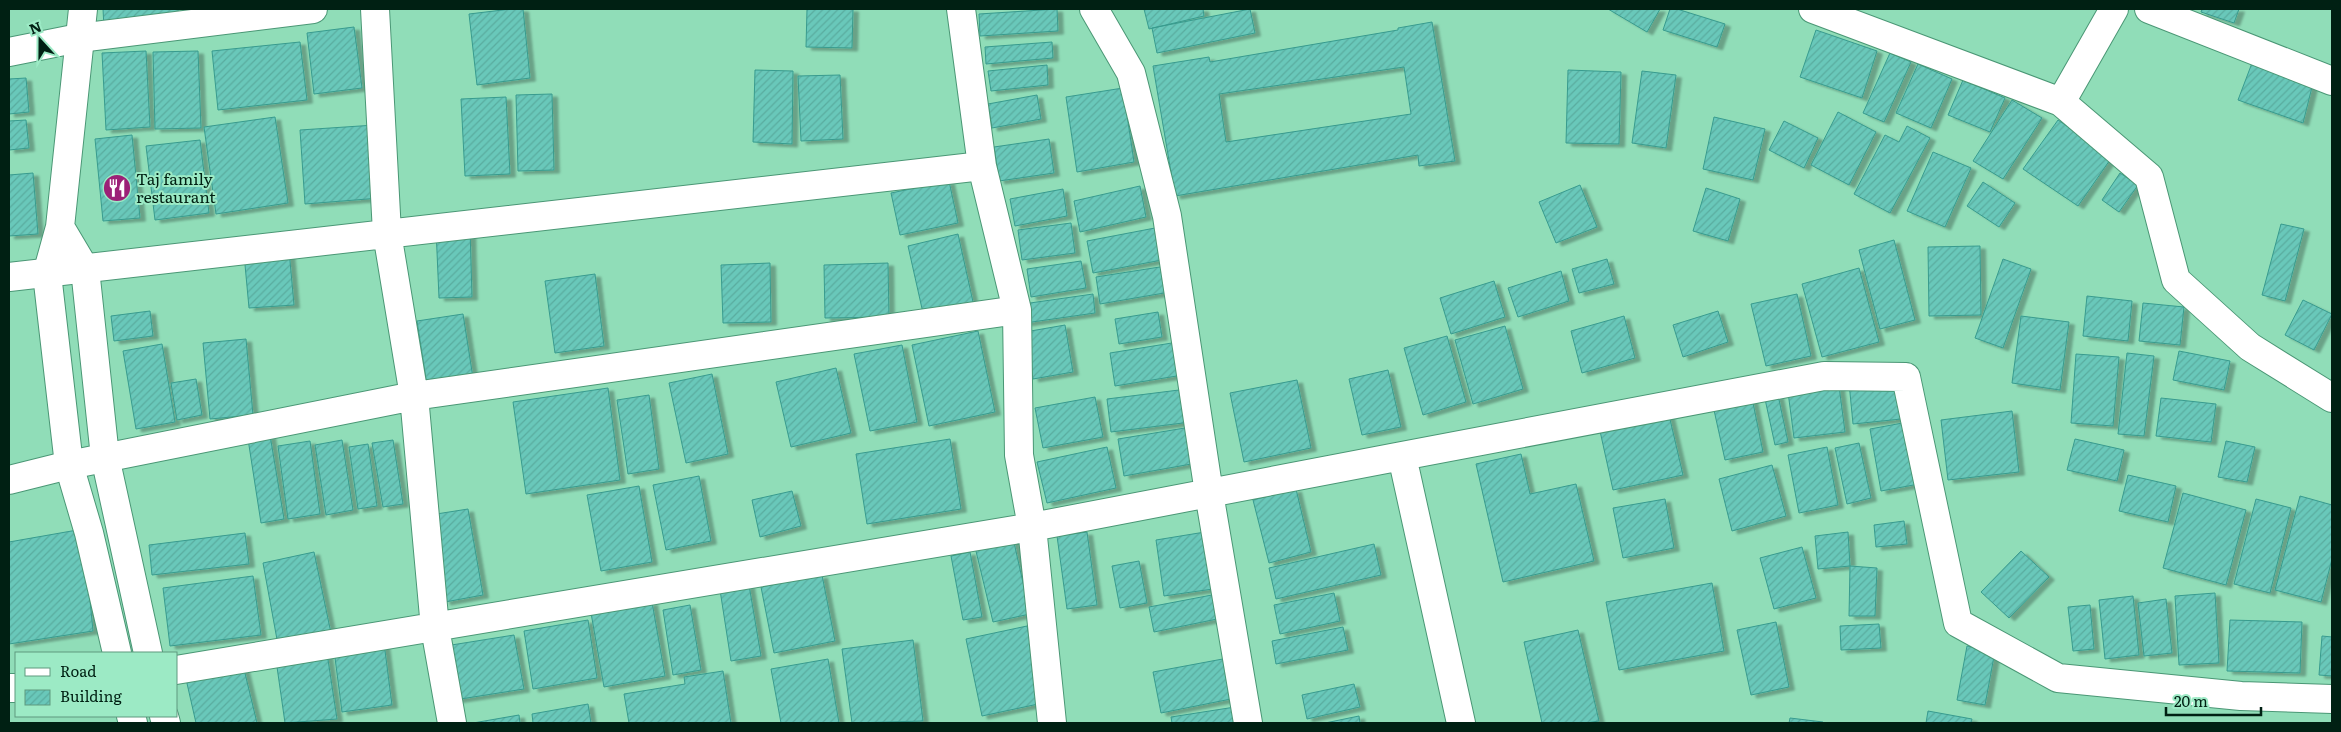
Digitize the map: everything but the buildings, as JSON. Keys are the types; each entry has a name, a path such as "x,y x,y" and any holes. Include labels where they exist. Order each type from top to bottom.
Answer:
{"street":[{"path":"83,9 60,227 47,274 68,464 90,533 117,652"},
{"path":"9,52 79,38 313,9"},
{"path":"375,9 387,234 414,396 435,628 452,723"},
{"path":"961,9 982,166 1017,310 1019,455 1032,527 1052,723"},
{"path":"1094,9 1131,73 1167,216 1209,493 1248,723"},
{"path":"1813,9 2060,102 2149,177 2176,280 2250,347 2332,398"},
{"path":"2060,102 2114,9"},
{"path":"2149,9 2332,81"},
{"path":"9,277 85,270 982,166"},
{"path":"60,227 85,270 105,457 148,652"},
{"path":"9,480 68,464 414,396 1017,310"},
{"path":"178,670 1032,527 1824,376 1906,377 1958,623 2058,678 2241,696 2332,699"},
{"path":"1402,456 1461,723"}],"place":[{"name":"Taj family restaurant","path":"117,188"}]}
